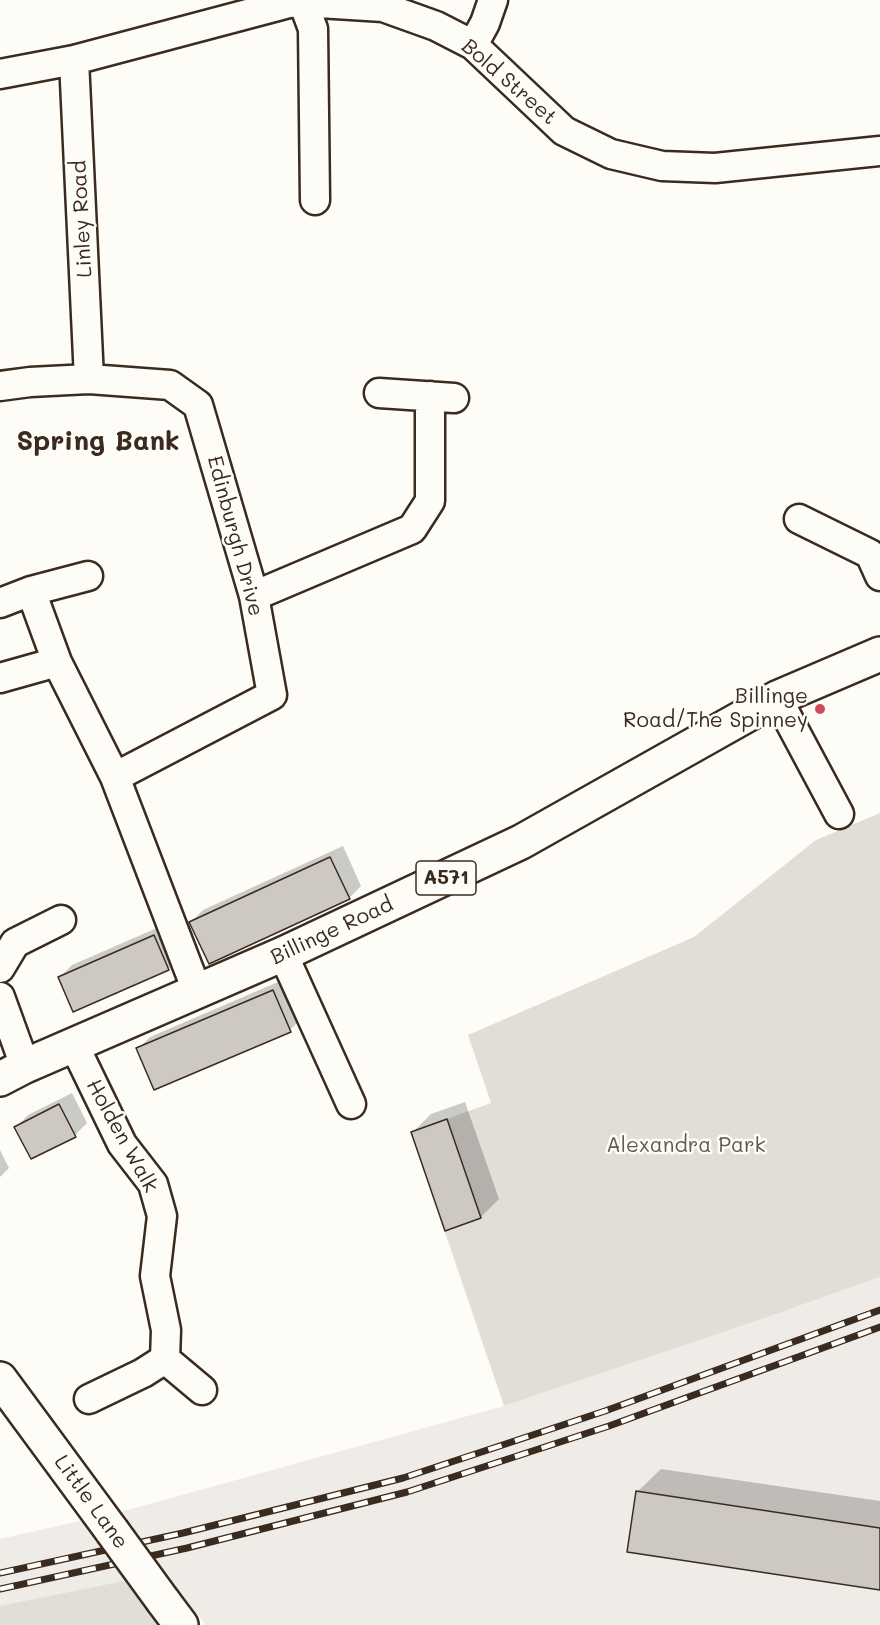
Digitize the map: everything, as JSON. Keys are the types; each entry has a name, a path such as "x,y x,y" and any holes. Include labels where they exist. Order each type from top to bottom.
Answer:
{"main road":[{"name":"Billinge Road","path":"12,1072 283,954 521,842 777,698 880,654"},
{"name":"Little Lane","path":"1,1383 172,1613"}],"street":[{"path":"473,45 485,23 493,0"},
{"path":"293,2 313,29 315,200"},
{"name":"Bold Street","path":"0,74 74,60 293,2 383,7 436,26 473,45 564,131 611,154 662,166 715,168 880,151"},
{"name":"Linley Road","path":"74,60 89,379"},
{"name":"Edinburgh Drive","path":"0,386 89,379 170,385 198,405 254,596 272,695 115,777"},
{"path":"254,596 412,529 430,501 442,397 379,393"},
{"path":"799,519 870,554 880,576"},
{"path":"0,603 31,591 88,576"},
{"path":"31,591 57,662 115,777 197,991"},
{"path":"0,678 57,662"},
{"path":"777,698 839,814"},
{"path":"0,968 15,943 61,920"},
{"path":"283,954 351,1104"},
{"path":"0,997 12,1072"},
{"name":"Holden Walk","path":"74,1046 122,1144 153,1184 162,1216 155,1276 166,1330 165,1359"},
{"path":"89,1399 143,1373 165,1359 202,1390"}],"shaded area":[{"path":"880,1277 880,1625 206,1625 183,1596 142,1606 0,1625 0,1539 124,1511 504,1406"}],"green space":[{"name":"Alexandra Park","path":"880,813 880,1277 504,1406 411,1132 491,1103 468,1035 694,937 816,840"},
{"path":"124,1581 160,1625 0,1625 0,1606"}],"building":[{"path":"330,857 350,899 209,964 189,922"},
{"path":"154,935 169,970 73,1012 58,977"},
{"path":"273,990 291,1032 154,1090 136,1048"},
{"path":"59,1104 76,1137 31,1159 14,1127"},
{"path":"447,1119 481,1218 445,1231 411,1132"},
{"path":"636,1491 880,1528 880,1590 627,1552"}],"railway":[{"path":"0,1573 183,1533 403,1478 605,1411 880,1310"},
{"path":"0,1589 187,1548 407,1492 609,1426 880,1327"}],"place":[{"name":"Billinge Road/The Spinney","path":"820,709"}],"district":[{"name":"Spring Bank","path":"98,442"}]}
